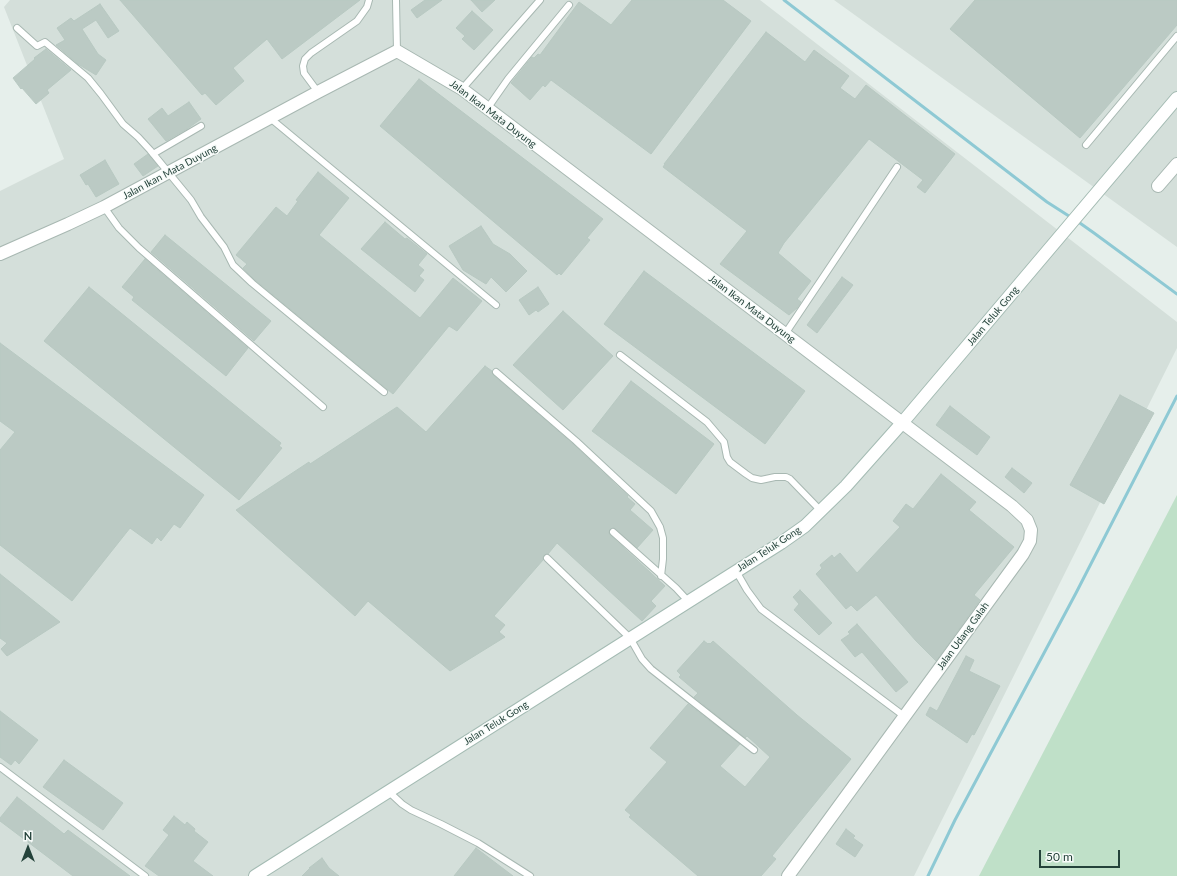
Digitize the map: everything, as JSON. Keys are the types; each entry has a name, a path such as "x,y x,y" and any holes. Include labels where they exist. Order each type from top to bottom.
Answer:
{"street":[{"name":"Jalan Ikan Mata Duyung","path":"0,254 104,207 397,51 462,89 902,423"},
{"name":"Jalan Teluk Gong","path":"255,876 781,543 804,526 846,486 902,423 1177,98"},
{"path":"1158,186 1177,164"},
{"name":"Jalan Udang Galah","path":"788,876 1023,554 1031,536 1031,530 1027,520 1012,506 902,423"}],"lane":[{"path":"318,92 304,73 303,66 305,60 311,53 356,22 367,7 369,0"},
{"path":"396,0 397,51"},
{"path":"462,89 540,0"},
{"path":"487,109 508,79 570,5"},
{"path":"17,28 37,46 45,42 88,78 122,124 138,137 190,200 224,247 232,265 384,392"},
{"path":"1086,145 1177,36"},
{"path":"270,118 496,304"},
{"path":"153,154 201,126"},
{"path":"785,334 897,167"},
{"path":"104,207 119,228 139,248 323,407"},
{"path":"620,355 706,422 724,442 727,457 730,462 752,478 762,480 775,477 786,477 790,479 821,511"},
{"path":"496,372 576,441 651,511 660,527 663,538 661,576"},
{"path":"613,532 676,588 688,601"},
{"path":"547,558 630,638 642,659 652,669 754,750"},
{"path":"736,571 747,590 761,609 904,716"},
{"path":"0,767 145,876"},
{"path":"388,791 411,810 478,843 530,876"}],"shaded area":[{"path":"10,0 760,0 1177,322 1177,348 914,876 0,876 0,191 64,159 4,7"},
{"path":"834,0 1177,0 1177,247"}],"green space":[{"path":"1177,495 1177,876 979,876"}],"building":[{"path":"120,0 360,0 282,59 267,39 233,68 244,81 216,105 205,93 202,95"},
{"path":"425,0 442,0 417,18 411,10"},
{"path":"471,0 495,0 482,12"},
{"path":"632,0 723,0 751,21 651,154 551,80 545,87 543,85 530,100 511,83 532,57 534,58 538,54 540,55 579,2 611,25"},
{"path":"975,0 1177,0 1177,25 1080,138 950,29"},
{"path":"100,4 119,31 108,38 96,20 82,29 98,54 106,60 96,75 78,64 56,45 65,40 57,28 71,18 74,21"},
{"path":"472,11 493,30 474,50 462,39 465,36 456,28"},
{"path":"766,32 805,62 814,50 849,76 840,88 855,99 866,85 955,154 925,193 917,187 923,180 869,139 784,243 778,253 811,281 797,299 801,302 789,315 720,264 747,231 663,167"},
{"path":"46,49 71,70 47,90 49,93 36,104 22,88 21,89 13,78"},
{"path":"419,79 603,219 587,238 590,240 561,275 559,273 557,275 380,126"},
{"path":"189,102 201,119 166,141 148,119 162,108 168,116"},
{"path":"148,154 158,166 143,176 134,164"},
{"path":"105,160 119,184 96,197 80,175"},
{"path":"318,172 349,198 319,235 420,318 453,278 482,301 457,331 449,326 393,394 255,280 243,268 247,264 236,255 276,207 287,216 298,201 296,200"},
{"path":"385,222 405,239 407,238 427,254 418,265 424,270 419,276 424,280 415,292 361,249"},
{"path":"481,226 493,244 510,254 527,271 506,292 491,277 486,284 463,270 449,246"},
{"path":"165,235 271,321 254,341 151,252"},
{"path":"145,259 248,348 226,376 132,300 134,297 122,287"},
{"path":"644,271 805,391 765,444 604,324"},
{"path":"842,277 853,285 817,333 807,325"},
{"path":"89,287 281,443 279,446 282,448 239,500 44,341"},
{"path":"538,287 549,304 538,312 536,310 529,315 519,300"},
{"path":"563,311 613,356 563,410 513,365"},
{"path":"0,343 204,495 180,528 174,524 161,541 157,537 152,544 130,528 72,601 0,545 0,450 15,432 0,421"},
{"path":"485,366 492,371 493,375 573,444 635,504 630,510 653,530 637,548 614,528 610,529 609,534 665,586 651,601 656,606 642,621 557,543 548,554 544,555 543,560 494,616 505,625 499,632 505,637 450,671 368,601 355,616 236,510 397,407 426,432"},
{"path":"631,381 714,444 676,494 592,431"},
{"path":"1120,395 1154,413 1104,504 1070,485"},
{"path":"950,406 990,437 977,455 936,425"},
{"path":"1012,468 1032,483 1024,493 1005,477"},
{"path":"941,474 976,502 969,510 1014,547 974,595 980,600 936,661 916,641 876,595 857,611 851,605 846,609 816,574 822,568 820,565 832,555 834,558 840,553 857,573 900,527 893,521 906,504 913,509"},
{"path":"0,574 60,622 7,656 1,649 7,643 0,638"},
{"path":"800,590 832,623 819,635 794,610 799,604 793,597"},
{"path":"857,624 908,682 896,692 862,652 855,657 841,640 850,634 848,632"},
{"path":"704,641 710,644 713,641 797,715 851,759 772,856 776,859 761,876 698,876 629,817 631,815 625,810 667,762 650,748 688,704 740,744 720,766 745,787 770,757 747,736 745,738 694,697 698,693 679,677 681,675 677,671"},
{"path":"966,656 974,660 969,671 1000,686 974,735 972,734 967,743 926,715 930,707 937,711"},
{"path":"0,711 38,740 19,764 15,760 11,765 0,757"},
{"path":"64,760 123,803 103,830 43,787"},
{"path":"17,797 64,834 68,830 130,876 73,876 0,821 0,818"},
{"path":"174,816 185,825 187,822 195,829 194,831 208,842 193,861 213,876 159,876 145,866 169,835 163,830"},
{"path":"846,829 855,836 853,838 863,845 855,857 836,844"},
{"path":"476,848 513,876 454,876"},
{"path":"322,858 329,868 339,876 302,876 309,868"}],"waterway":[{"path":"784,0 1047,202 1072,218"},
{"path":"1077,221 1177,294"},
{"path":"928,876 955,820 1076,593 1177,396"}]}
